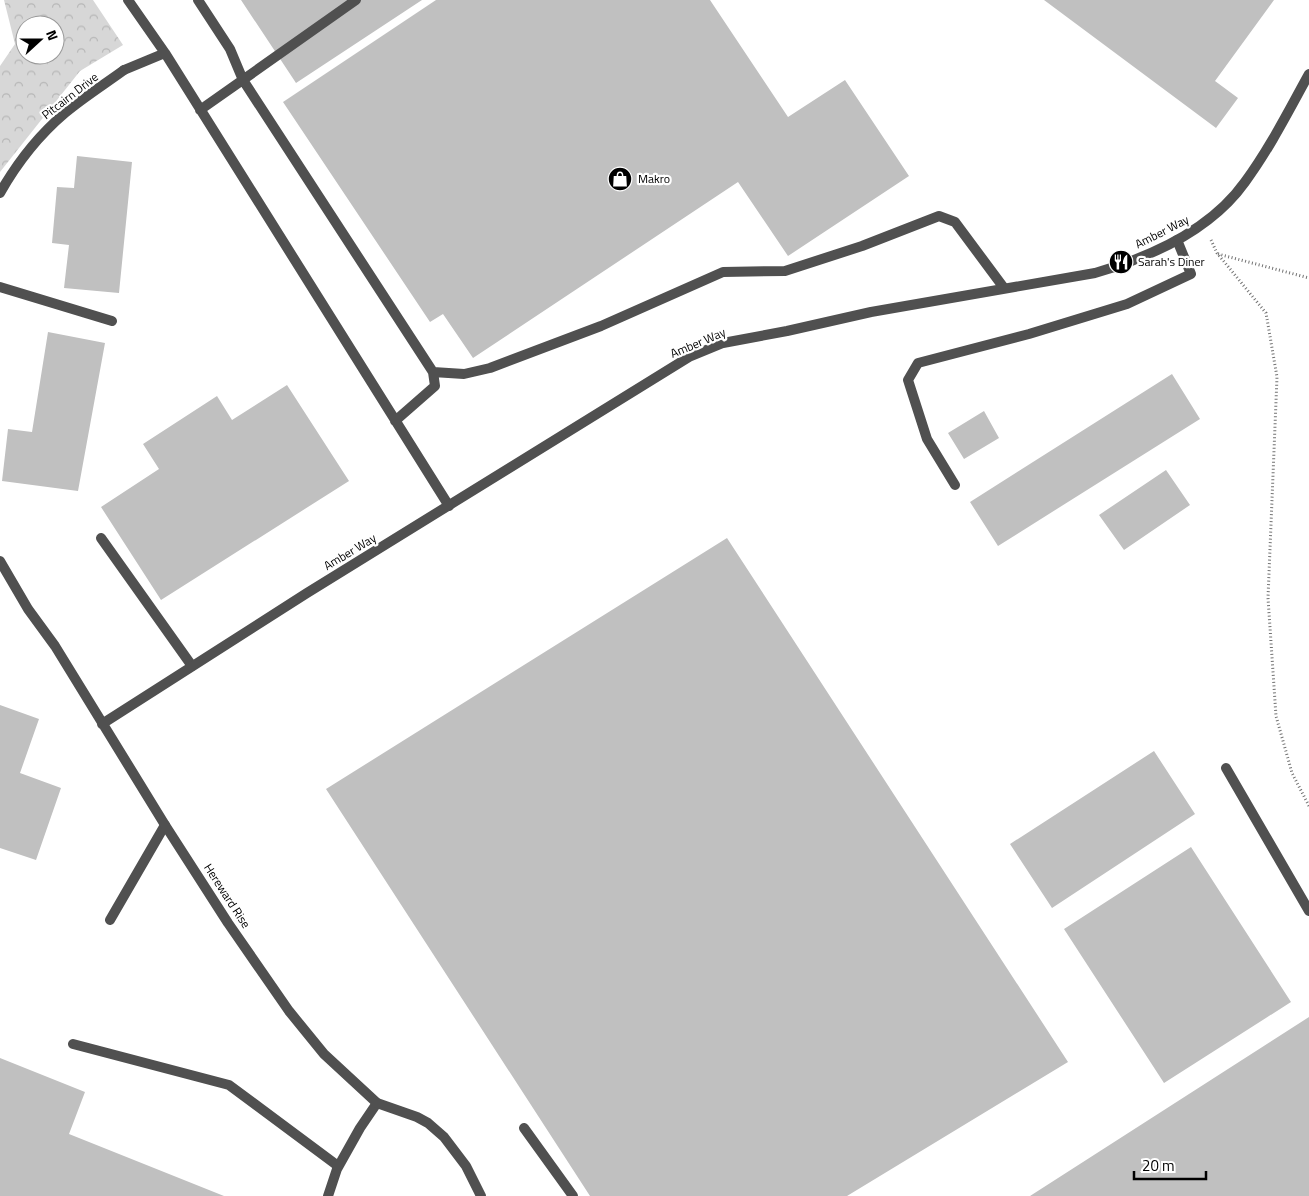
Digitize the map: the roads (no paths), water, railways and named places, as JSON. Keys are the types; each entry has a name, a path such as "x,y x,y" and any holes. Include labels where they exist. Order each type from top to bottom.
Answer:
{"street":[{"path":"128,0 165,54 449,506"},
{"path":"198,0 230,49 244,80 433,372 435,386 395,421"},
{"path":"200,110 356,0"},
{"name":"Pitcairn Drive","path":"0,193 18,164 39,137 65,113 124,70 165,54"},
{"name":"Amber Way","path":"102,724 307,593 689,357 723,343 871,312 1095,273 1146,255 1178,240 1218,212 1245,183 1309,74"},
{"path":"433,372 464,374 490,368 601,326 724,272 785,271 862,246 938,216 954,222 1004,288"},
{"path":"955,485 927,439 908,380 918,363 1029,334 1127,304 1192,274 1178,240"},
{"path":"0,287 112,321"},
{"path":"101,538 192,666"},
{"name":"Hereward Rise","path":"0,561 28,610 54,646 228,923 289,1011 324,1054 377,1103 417,1117 444,1137 466,1166 480,1196"},
{"path":"1226,768 1309,911"},
{"path":"110,920 165,824"},
{"path":"73,1044 229,1085 338,1166"},
{"path":"328,1196 338,1166 377,1103"},
{"path":"524,1128 573,1196"}],"place":[{"name":"Makro","path":"620,179"},
{"name":"Sarah's Diner","path":"1121,262"}]}
